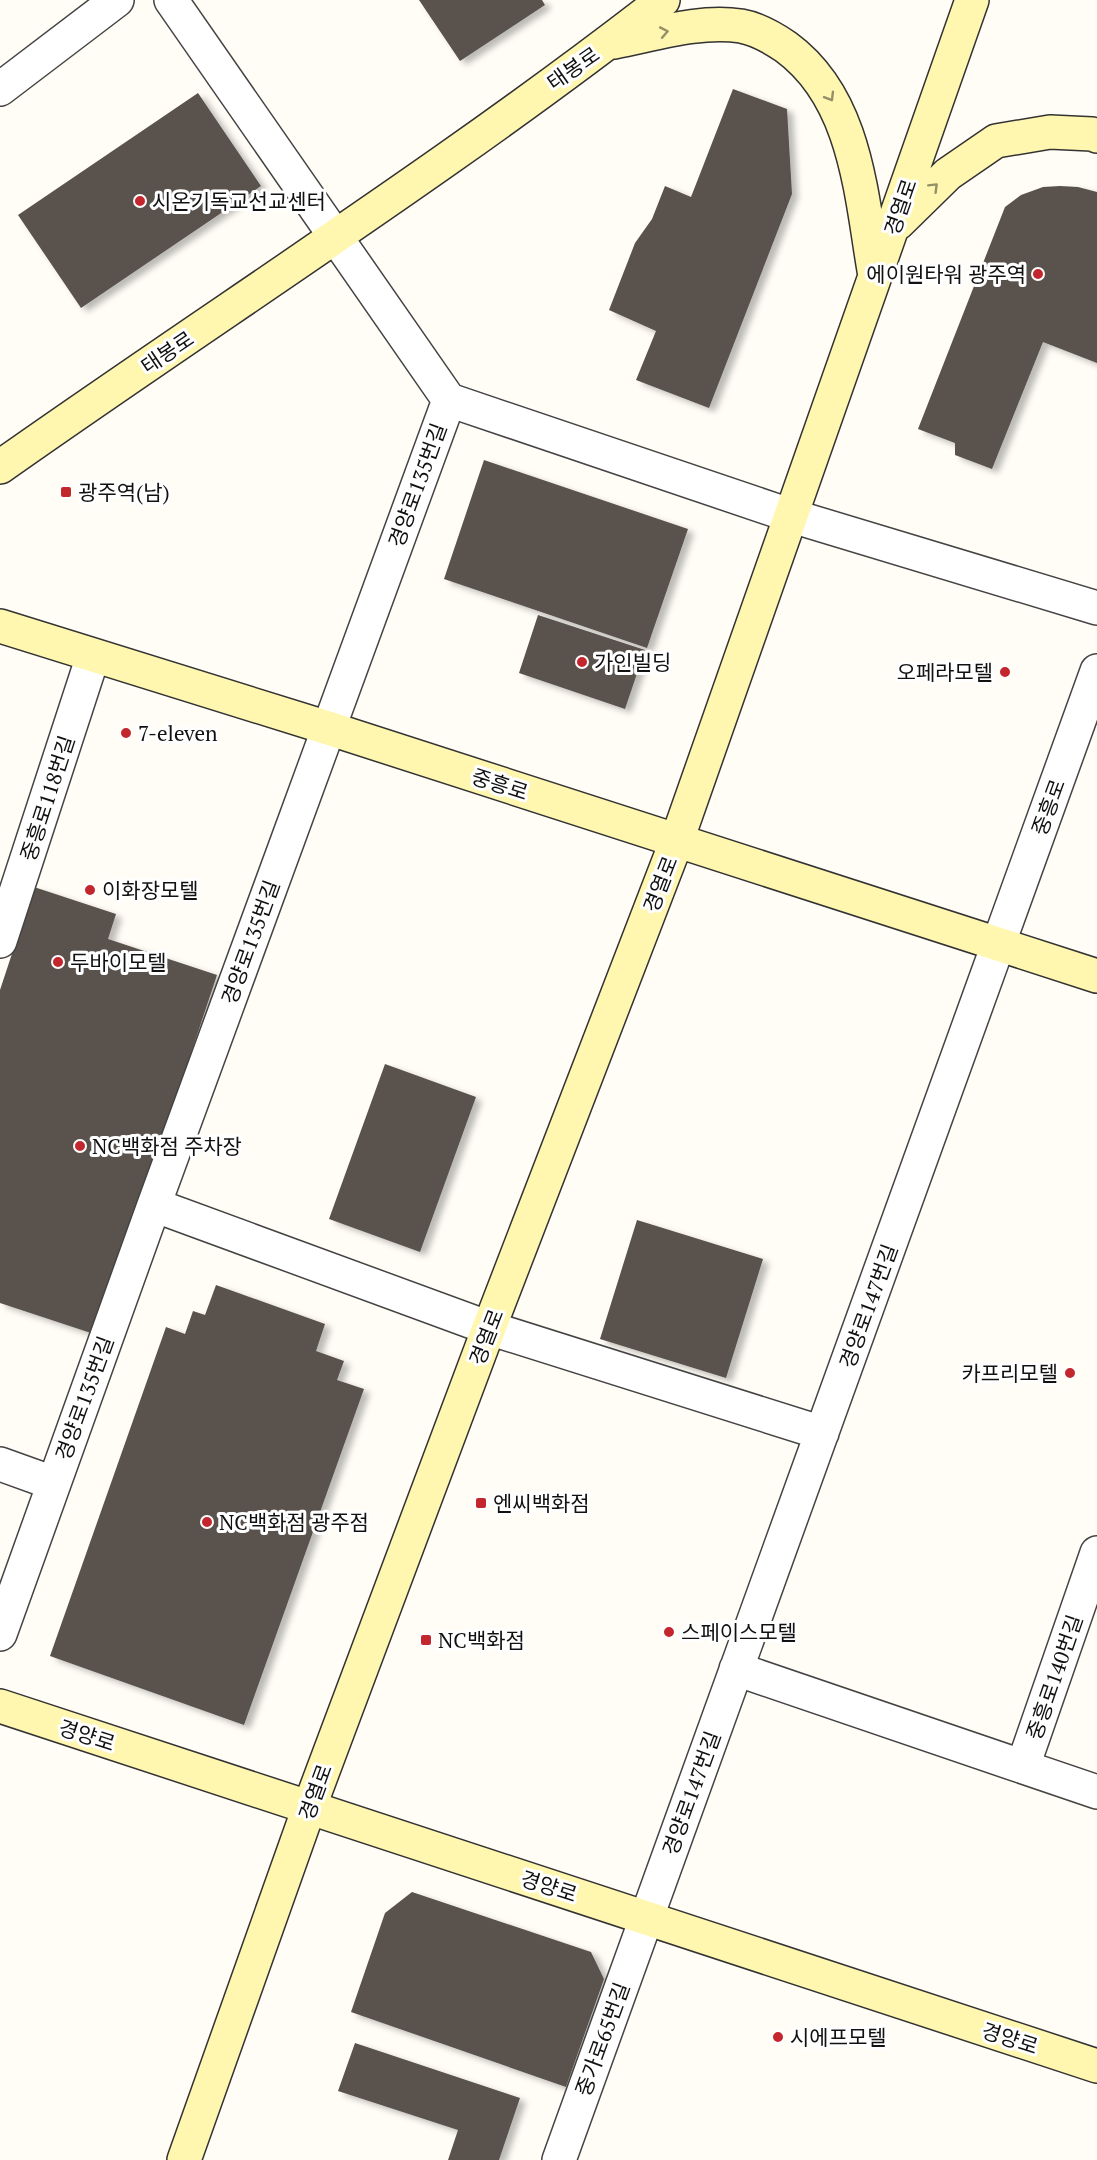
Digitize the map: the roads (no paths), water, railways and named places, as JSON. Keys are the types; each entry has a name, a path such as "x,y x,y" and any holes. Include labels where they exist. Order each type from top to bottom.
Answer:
{"street":[{"path":"0,88 117,0"},
{"path":"171,0 449,400 792,516 1097,608"},
{"path":"607,44 638,0"},
{"name":"태봉로","path":"0,466 335,238 607,44 663,0"},
{"name":"경열로","path":"184,2160 309,1808 489,1328 677,840 972,0"},
{"path":"607,44 704,24 742,26 770,35 797,55 822,82 836,106 849,138 876,278"},
{"path":"893,228 948,174 996,141 1050,132 1097,136"},
{"name":"경양로135번길","path":"0,1634 154,1205 449,400"},
{"name":"중흥로","path":"0,626 328,728 1097,976"},
{"name":"중흥로118번길","path":"0,941 14,858 93,656"},
{"name":"중흥로","path":"999,944 1097,671"},
{"name":"경양로147번길","path":"646,1918 999,944"},
{"path":"154,1205 489,1328 822,1434"},
{"name":"경양로135번길","path":"0,1464 53,1484"},
{"name":"중흥로140번길","path":"1023,1766 1097,1553"},
{"path":"736,1669 1097,1791"},
{"name":"경양로","path":"0,1706 1097,2066"},
{"name":"중가로65번길","path":"559,2160 646,1918"}],"place":[{"name":"시온기독교선교센터","path":"140,201"},
{"name":"에이원타워 광주역","path":"1038,274"},
{"name":"광주역(남)","path":"66,492"},
{"name":"가인빌딩","path":"582,662"},
{"name":"오페라모텔","path":"1005,672"},
{"name":"7-eleven","path":"126,733"},
{"name":"이화장모텔","path":"90,890"},
{"name":"두바이모텔","path":"58,962"},
{"name":"NC백화점 주차장","path":"80,1146"},
{"name":"카프리모텔","path":"1070,1373"},
{"name":"엔씨백화점","path":"481,1503"},
{"name":"NC백화점 광주점","path":"207,1522"},
{"name":"스페이스모텔","path":"669,1632"},
{"name":"NC백화점","path":"426,1640"},
{"name":"시에프모텔","path":"778,2037"}]}
